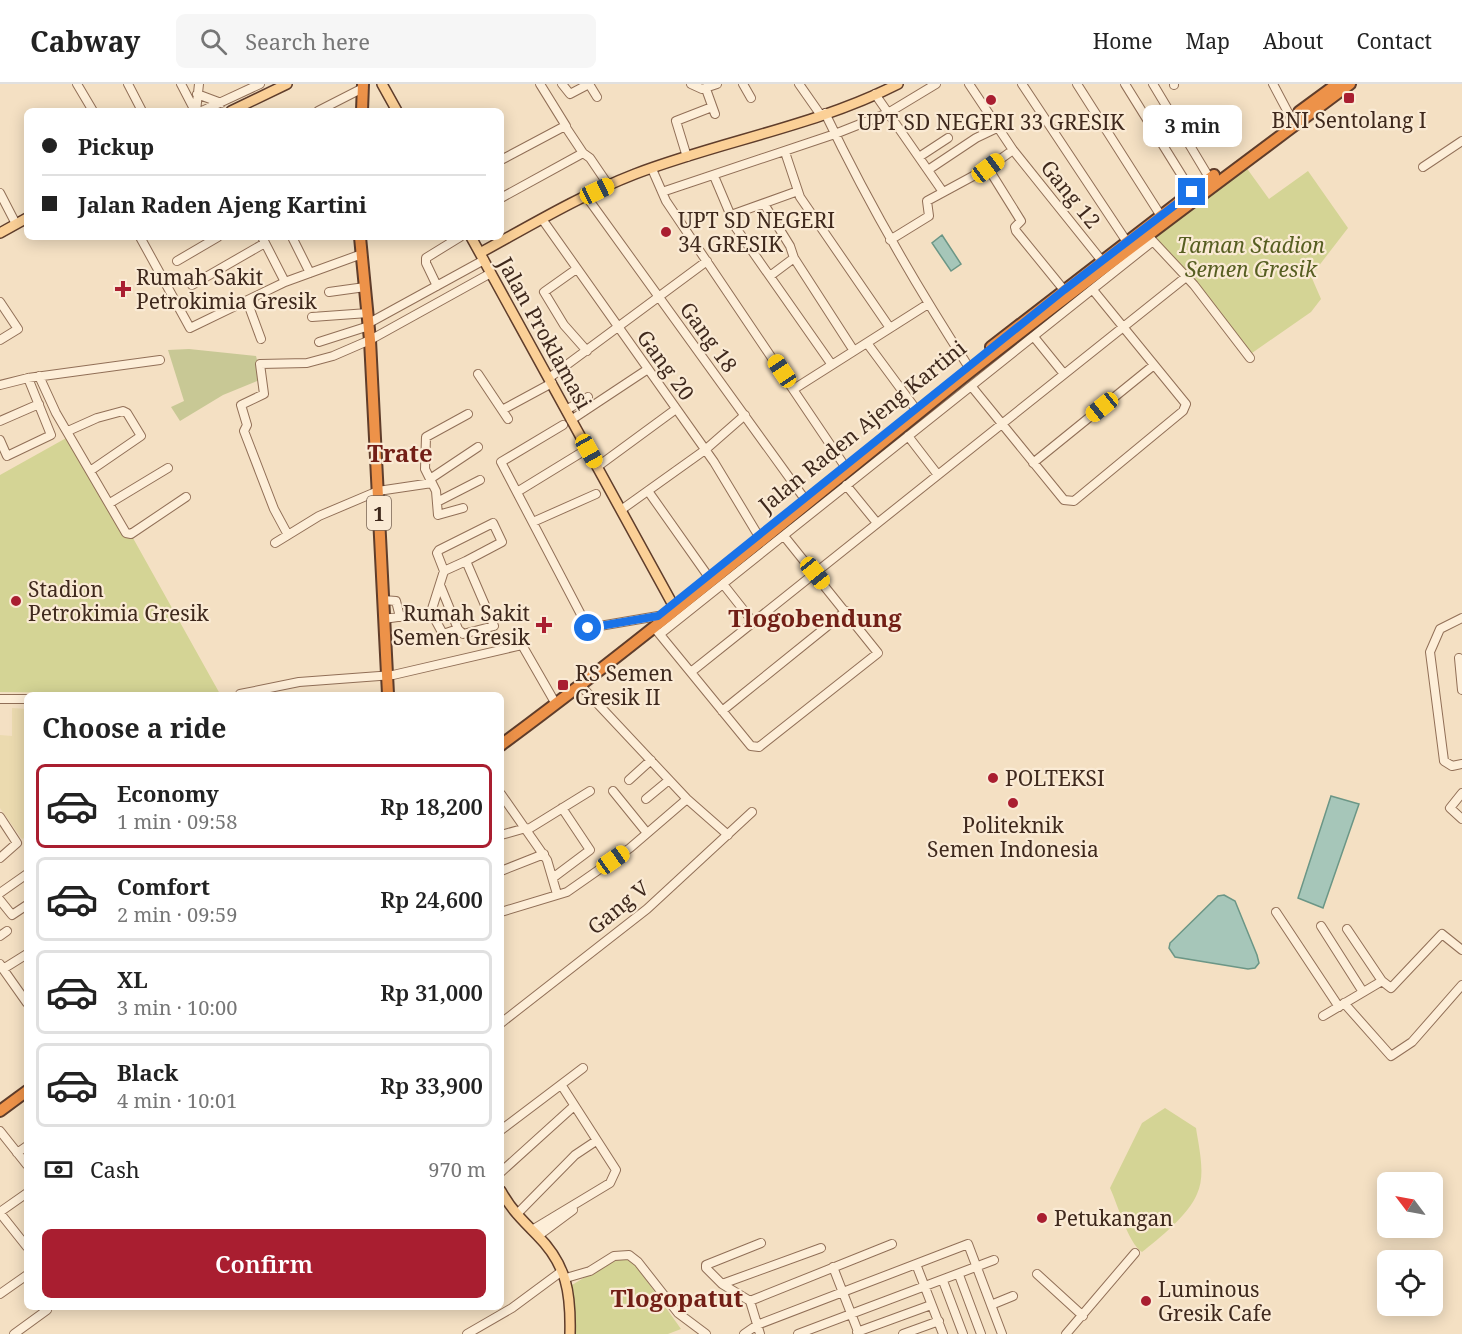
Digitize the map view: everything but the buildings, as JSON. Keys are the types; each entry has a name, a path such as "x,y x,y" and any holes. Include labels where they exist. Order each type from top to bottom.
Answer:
{"highway":[{"name":"Jalan Raden Ajeng Kartini","path":"951,384 968,366 1064,290 1337,84"},
{"name":"Jalan Raden Ajeng Kartini","path":"504,742 553,699 657,626 672,605 915,408 1151,238 1350,84"},
{"path":"362,108 363,86"},
{"name":"1","path":"360,240 370,340 388,692"},
{"name":"Jalan Raden Ajeng Kartini","path":"504,736 580,685 657,626 940,392"},
{"path":"0,1102 24,1085"},
{"path":"0,1111 24,1093"}],"main road":[{"path":"237,108 287,84"},
{"path":"482,257 542,219 609,186 687,157 822,114 898,84"},
{"path":"386,86 396,108"},
{"path":"0,233 24,220"},
{"name":"Jalan Proklamasi","path":"473,240 566,410 567,422 597,467 672,605"},
{"path":"504,1195 517,1214 549,1247 564,1274 570,1305 570,1334"}],"street":[{"path":"77,84 91,108"},
{"path":"128,84 140,108"},
{"path":"181,84 193,108"},
{"path":"195,108 199,84"},
{"path":"209,108 260,84"},
{"path":"540,84 583,153 590,158 609,186"},
{"path":"562,84 570,94 589,84 597,97"},
{"path":"691,84 706,88 717,84"},
{"path":"743,84 751,98"},
{"path":"799,84 835,134 890,240 968,366"},
{"path":"662,192 835,134 888,113 936,84"},
{"name":"Gang 12","path":"969,84 1013,150 1102,261"},
{"path":"1022,84 1127,242"},
{"path":"1077,84 1161,216"},
{"path":"1125,84 1192,192"},
{"path":"1153,84 1210,178"},
{"path":"1272,84 1291,118"},
{"path":"323,108 363,86"},
{"path":"687,157 676,121 714,110 706,88"},
{"path":"197,94 221,103"},
{"path":"875,94 942,192"},
{"path":"504,158 567,126"},
{"path":"928,170 976,138 998,128"},
{"path":"920,157 948,138"},
{"path":"1424,167 1462,141"},
{"path":"890,240 928,217 926,202 988,168 1013,150"},
{"path":"785,152 798,191 890,328"},
{"path":"504,196 583,153"},
{"path":"988,168 1021,221 1015,227 1016,231 1064,290"},
{"path":"652,169 662,192 844,465"},
{"path":"714,176 736,228 832,365"},
{"path":"731,215 798,191"},
{"path":"0,193 16,224"},
{"name":"Gang 18","path":"586,196 804,498"},
{"path":"764,204 790,246 794,258 854,351"},
{"name":"Gang 20","path":"542,219 575,270 705,450 759,535"},
{"path":"648,369 501,462 588,628 657,626 723,584 1093,290 1151,238 1186,277 1250,358"},
{"path":"142,240 190,328 285,282 362,254"},
{"path":"177,261 213,240"},
{"path":"192,285 263,240 285,282"},
{"path":"294,240 310,273"},
{"path":"437,286 426,263 426,258 455,240"},
{"path":"319,342 368,321 437,286 482,257"},
{"path":"770,276 794,258"},
{"path":"502,410 550,381 657,296 707,261"},
{"path":"575,270 544,292 564,325 587,351"},
{"path":"288,535 245,438 244,431 247,425 241,405 264,395 261,363 320,361 370,340 491,273"},
{"path":"691,672 1186,277"},
{"path":"329,292 365,287"},
{"path":"972,387 1064,500 1074,501 1185,408 1184,401 1093,290"},
{"path":"247,301 261,339"},
{"path":"0,302 18,329 0,340"},
{"path":"794,389 928,304"},
{"path":"312,317 368,321"},
{"path":"1034,337 1064,374"},
{"path":"867,343 915,408"},
{"path":"0,385 39,376 160,360"},
{"path":"1033,463 1154,365"},
{"path":"478,374 508,419"},
{"path":"39,376 90,471 123,528 130,534 186,497"},
{"path":"0,440 7,456 51,436 28,378"},
{"path":"566,410 588,397"},
{"path":"0,421 39,404"},
{"path":"597,467 676,409"},
{"path":"68,431 98,417 123,411 127,413 141,436 90,471"},
{"path":"463,508 438,515 437,502 425,469 426,437 468,414"},
{"path":"621,510 705,450 745,415"},
{"path":"908,436 938,475"},
{"path":"275,543 319,516 378,491 431,481 478,447"},
{"path":"517,492 579,454"},
{"path":"110,503 168,468"},
{"path":"437,502 480,480"},
{"path":"846,484 877,524"},
{"path":"648,491 708,576"},
{"path":"533,522 596,494"},
{"path":"444,571 502,542 494,523 438,551 444,571 431,612 442,634 458,630"},
{"path":"657,626 751,746 759,747 877,657 878,651 784,536"},
{"path":"440,585 458,630 463,634 494,626 466,561"},
{"path":"723,584 753,622"},
{"path":"383,600 396,601 400,617"},
{"path":"722,711 846,611"},
{"path":"384,619 431,612"},
{"path":"1462,618 1440,629 1430,652 1443,761 1449,766 1462,764"},
{"path":"250,692 299,682 387,675 525,646 553,699"},
{"path":"1459,658 1462,688"},
{"path":"580,685 687,800 728,836"},
{"path":"0,699 24,699"},
{"path":"629,780 651,760"},
{"path":"646,798 669,780"},
{"path":"504,834 526,829 590,791"},
{"path":"613,791 647,833"},
{"path":"1462,793 1450,808 1462,819"},
{"path":"504,798 544,854 554,877 557,894"},
{"path":"504,911 567,892 647,833 687,800"},
{"path":"554,877 590,850 562,808"},
{"name":"Gang V","path":"504,1021 647,909 752,812"},
{"path":"0,817 17,843 0,858"},
{"path":"504,870 544,854"},
{"path":"0,893 24,875"},
{"path":"0,900 12,915 24,907"},
{"path":"1276,912 1341,1005 1391,1056 1412,1042 1462,985"},
{"path":"1322,926 1363,992"},
{"path":"1347,929 1382,981 1391,988 1442,934 1462,950"},
{"path":"0,936 7,931"},
{"path":"24,955 2,966 24,999"},
{"path":"1323,1016 1382,981"},
{"path":"504,1128 583,1068"},
{"path":"535,1233 610,1183 616,1170 562,1086"},
{"path":"504,1169 574,1106"},
{"path":"0,1131 24,1161"},
{"path":"517,1214 575,1155 596,1141"},
{"path":"17,1153 24,1148"},
{"path":"24,1195 0,1213 24,1243"},
{"path":"760,1334 750,1301 722,1284 706,1265 761,1243"},
{"path":"750,1301 891,1244"},
{"path":"744,1334 757,1325 969,1245 1002,1334"},
{"path":"722,1284 821,1248"},
{"path":"1066,1334 1135,1253"},
{"path":"467,1334 564,1274 590,1271 614,1256 629,1255 638,1262 678,1313 691,1325 706,1334"},
{"path":"798,1334 994,1260"},
{"path":"916,1264 943,1334"},
{"path":"833,1267 858,1333 931,1305"},
{"path":"1037,1274 1083,1316"},
{"path":"959,1275 981,1334"},
{"path":"0,1294 24,1277"},
{"path":"943,1281 963,1334"},
{"path":"991,1305 1012,1296"},
{"path":"15,1334 47,1310"},
{"path":"903,1334 939,1321"}],"shaded area":[{"path":"942,235 961,264 951,271 932,243"},
{"path":"12,708 24,709 24,838 22,839 0,808 0,735 12,736"},
{"path":"1331,796 1359,804 1323,908 1298,898"},
{"path":"1224,895 1235,901 1257,955 1259,963 1255,968 1248,969 1175,957 1169,948 1170,943 1218,896"}],"green space":[{"name":"Taman Stadion Semen Gresik","path":"1243,163 1269,199 1308,171 1348,228 1311,276 1321,299 1311,312 1252,353 1150,234"},
{"path":"189,349 256,356 262,379 223,395 180,421 171,407 184,401 168,350"},
{"path":"68,437 114,504 219,692 0,692 0,475"},
{"path":"1165,1108 1196,1128 1201,1161 1200,1187 1193,1202 1181,1218 1142,1252 1132,1241 1110,1188 1142,1123"},
{"path":"620,1256 630,1257 681,1329 668,1334 573,1334 572,1285"}],"place":[{"name":"BNI Sentolang I","path":"1349,98"},
{"name":"UPT SD NEGERI 33 GRESIK","path":"991,100"},
{"name":"UPT SD NEGERI 34 GRESIK","path":"666,232"},
{"name":"Rumah Sakit Petrokimia Gresik","path":"123,289"},
{"name":"Stadion Petrokimia Gresik","path":"16,601"},
{"name":"Rumah Sakit Semen Gresik","path":"544,625"},
{"name":"RS Semen Gresik II","path":"563,685"},
{"name":"POLTEKSI","path":"993,778"},
{"name":"Politeknik Semen Indonesia","path":"1013,803"},
{"name":"Petukangan","path":"1042,1218"},
{"name":"Luminous Gresik Cafe","path":"1146,1301"}],"district":[{"name":"Trate","path":"400,452"},
{"name":"Tlogobendung","path":"815,617"},
{"name":"Tlogopatut","path":"677,1297"}],"route":[{"path":"588,628 658,616 938,390 1192,192"}]}
